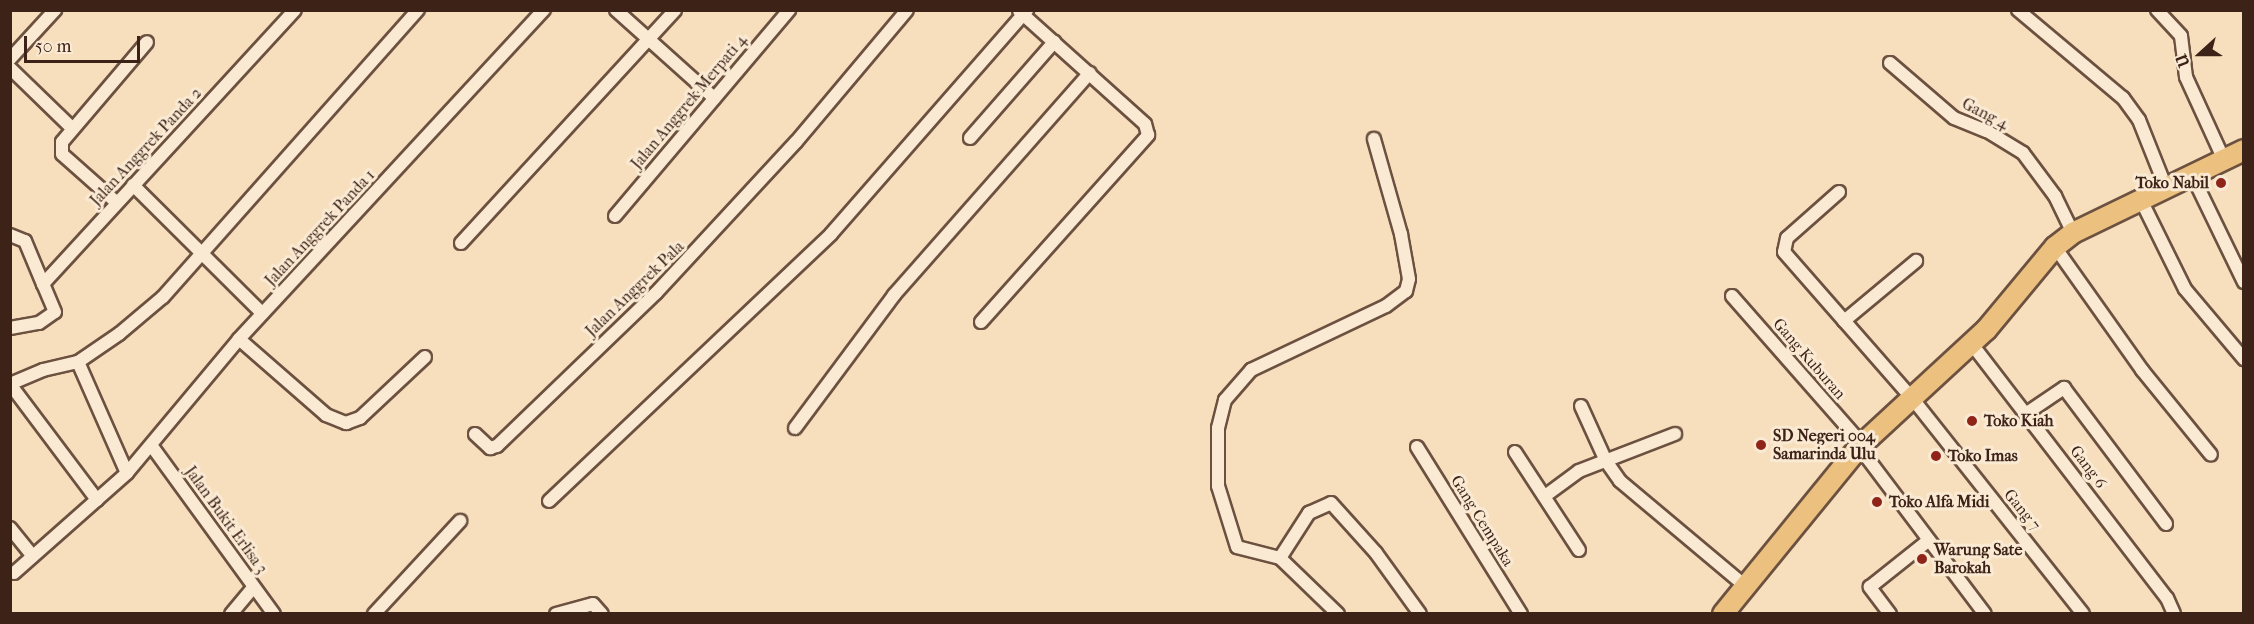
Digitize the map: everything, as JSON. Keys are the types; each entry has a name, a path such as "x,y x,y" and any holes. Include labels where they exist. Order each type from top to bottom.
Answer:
{"main road":[{"path":"1723,614 1744,585 1860,446 2006,308 2055,247 2073,233 2244,150"}],"street":[{"path":"10,59 55,10"},
{"name":"Jalan Anggrek Panda 2","path":"43,284 295,10"},
{"path":"97,500 10,384 43,370 78,362 146,312 202,256 418,10"},
{"name":"Jalan Anggrek Panda 1","path":"14,573 127,473 239,339 544,10"},
{"path":"616,10 714,98"},
{"path":"461,243 649,41 675,10"},
{"name":"Jalan Anggrek Merpati 4","path":"615,216 789,10"},
{"name":"Jalan Anggrek Pala","path":"475,434 490,448 497,446 680,269 808,128 907,10"},
{"path":"2018,10 2123,98 2139,120 2166,188"},
{"path":"2157,10 2181,36 2187,56 2186,77 2224,160"},
{"path":"549,501 831,234 1023,12 1145,124 1146,137 981,322"},
{"path":"116,202 62,154 62,142 147,42"},
{"path":"970,138 1054,42"},
{"name":"Gang 4","path":"1890,63 1954,118 1987,131 2023,153 2055,196 2073,233"},
{"path":"10,68 72,128"},
{"path":"795,428 894,295 1090,73"},
{"path":"1338,614 1280,558 1237,547 1218,486 1220,416 1231,389 1251,370 1386,306 1406,291 1409,279 1401,234 1374,139"},
{"path":"2192,175 2244,282"},
{"path":"133,185 262,314"},
{"name":"Gang 7","path":"1839,192 1787,238 1782,249 1912,398 2083,614"},
{"path":"2141,200 2185,289 2244,359"},
{"path":"10,235 25,241 55,312 39,322 10,328"},
{"path":"2055,247 2142,370 2211,455"},
{"path":"1844,321 1916,261"},
{"name":"Gang Kuburan","path":"1732,296 1860,446 1985,614"},
{"path":"239,339 326,415 346,423 360,418 425,357"},
{"name":"Gang 6","path":"1971,343 2167,598 2174,614"},
{"path":"78,362 127,473"},
{"path":"2027,413 2064,388 2166,524"},
{"path":"1581,406 1606,461 1620,481 1744,585"},
{"path":"1545,496 1579,471 1675,434"},
{"name":"Jalan Bukit Erlisa 3","path":"151,445 274,614"},
{"name":"Gang Cempaka","path":"1417,447 1521,614"},
{"path":"1515,452 1579,550"},
{"path":"1280,558 1309,513 1331,503 1376,553 1420,614"},
{"path":"374,614 460,521"},
{"path":"10,528 33,556"},
{"path":"1890,614 1870,587 1929,540"},
{"path":"231,614 254,587"},
{"path":"556,614 593,604 602,614"}],"place":[{"name":"Toko Nabil","path":"2221,183"},
{"name":"Toko Kiah","path":"1972,421"},
{"name":"SD Negeri 004 Samarinda Ulu","path":"1761,445"},
{"name":"Toko Imas","path":"1936,456"},
{"name":"Toko Alfa Midi","path":"1877,502"},
{"name":"Warung Sate Barokah","path":"1922,559"}]}
